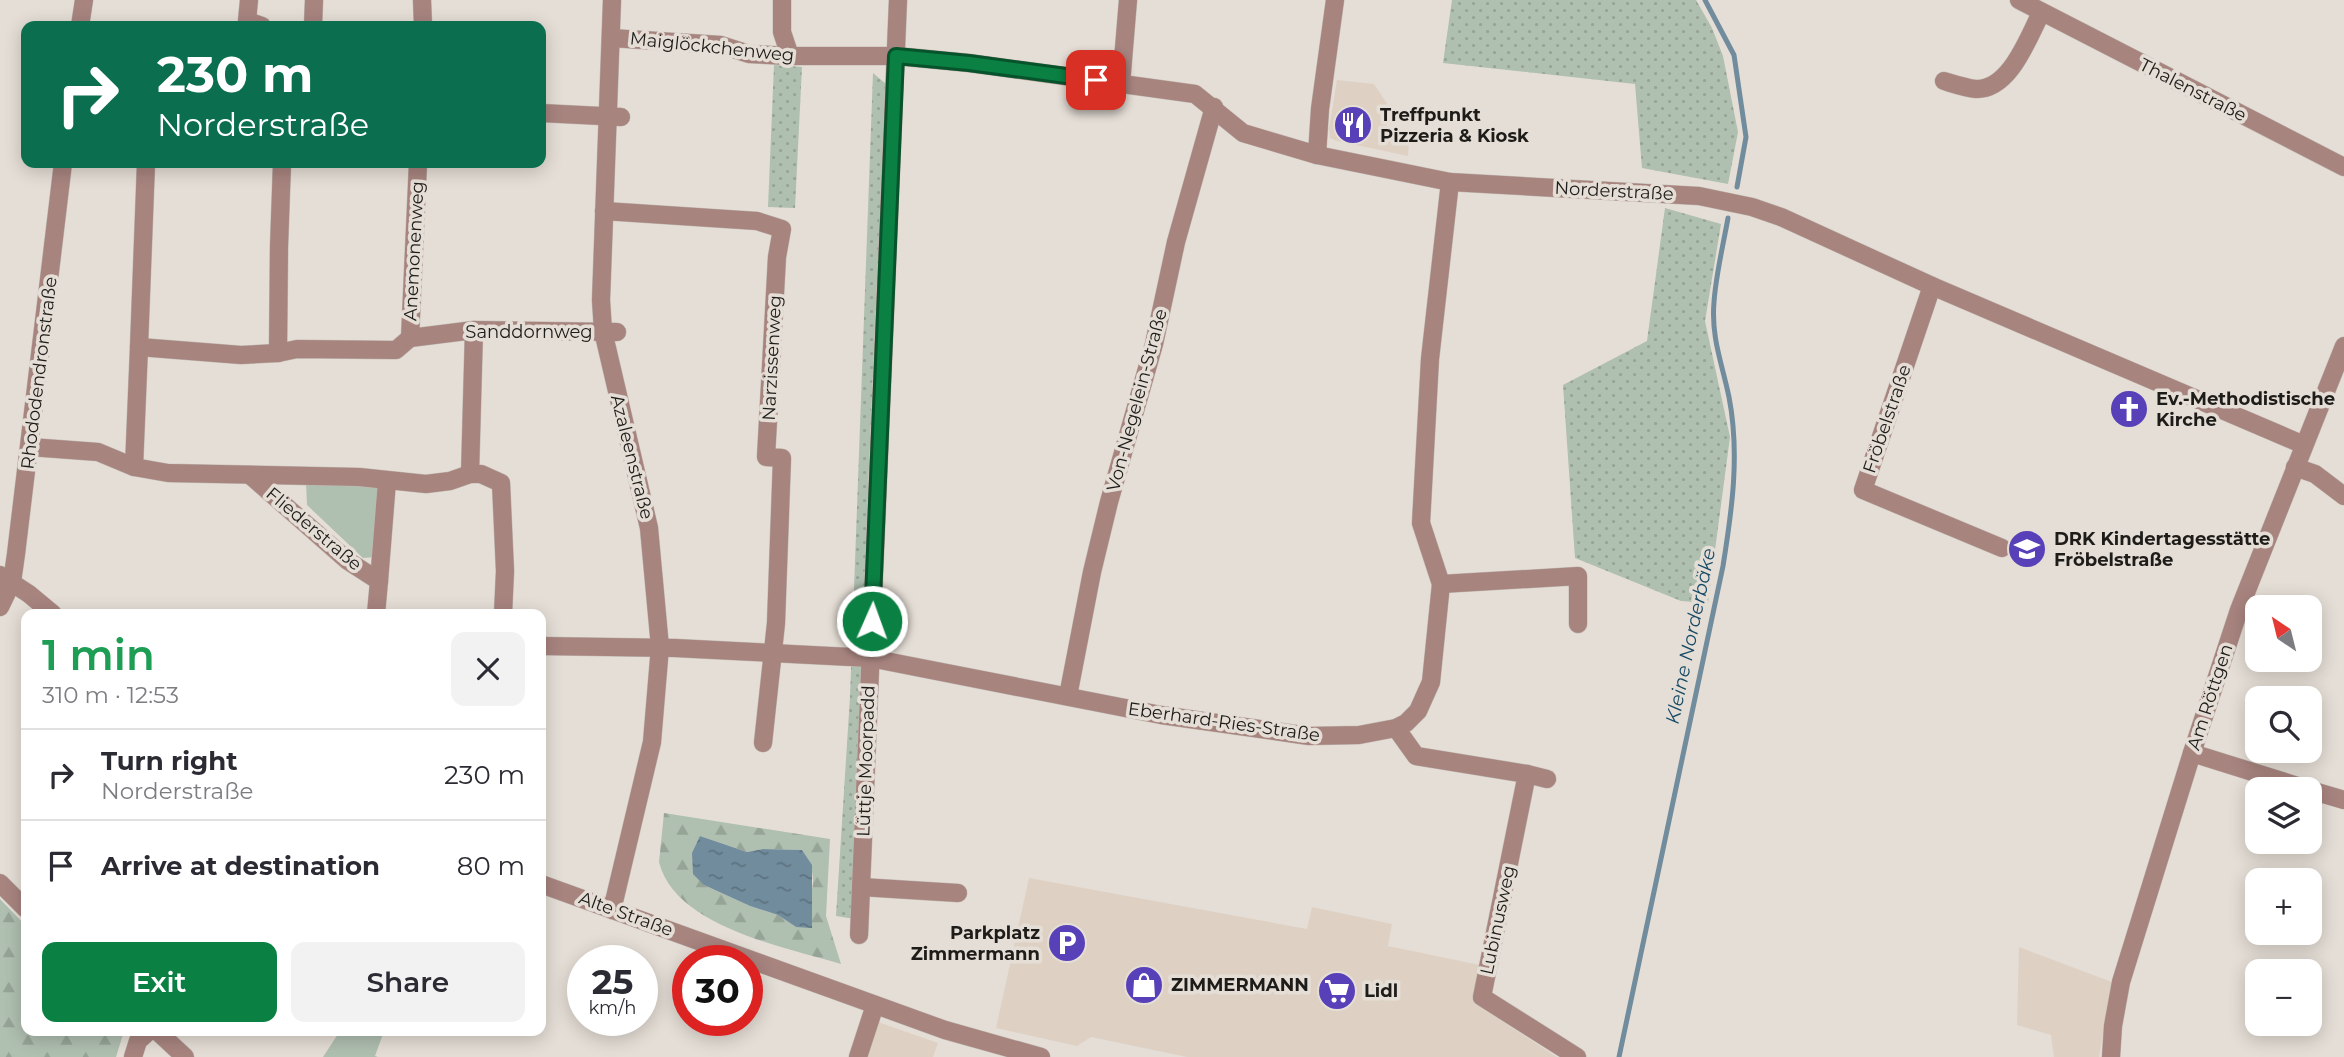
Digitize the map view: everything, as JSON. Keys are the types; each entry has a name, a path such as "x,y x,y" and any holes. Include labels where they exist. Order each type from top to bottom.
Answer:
{"street":[{"path":"81,21 84,0"},
{"path":"247,21 249,0"},
{"path":"313,21 314,0"},
{"path":"422,0 423,21"},
{"name":"Azaleenstraße","path":"612,0 615,117 604,211 601,300 610,332 649,528 660,647 652,742 612,910"},
{"path":"782,0 782,32 790,56"},
{"name":"Lüttje Moorpadd","path":"859,935 898,0"},
{"path":"1121,84 1128,0"},
{"path":"1317,155 1320,109 1335,0"},
{"name":"Thalenstraße","path":"2019,0 2344,167"},
{"path":"1944,81 1977,89 1994,85 2008,73 2041,13"},
{"name":"Maiglöckchenweg","path":"611,38 721,44 749,54 896,56"},
{"name":"Norderstraße","path":"896,56 969,63 1195,94 1243,133 1317,155 1450,182 1699,196 1752,207 1781,217 1932,286 2304,445"},
{"name":"Von-Negelein-Straße","path":"1068,696 1092,572 1109,502 1154,344 1177,242 1214,107"},
{"path":"546,113 615,117"},
{"name":"Rhododendronstraße","path":"0,607 30,447 63,168"},
{"path":"134,467 146,168"},
{"path":"278,353 282,168"},
{"name":"Anemonenweg","path":"410,338 418,168"},
{"path":"1450,182 1430,359 1421,523 1441,583 1432,682 1418,711 1406,723 1396,728 1416,756 1547,779"},
{"name":"Narzissenweg","path":"604,211 757,221 782,229 777,257 766,457 782,458 777,611 772,652"},
{"name":"Fröbelstraße","path":"1932,286 1863,489 2001,548"},
{"path":"474,330 470,474 481,474 501,483 505,570 503,609"},
{"name":"Sanddornweg","path":"139,347 241,355 297,349 396,350 410,338 474,330 610,332"},
{"name":"Am Röttgen","path":"2111,1057 2113,1026 2121,982 2239,610 2344,346"},
{"name":"Fliederstraße","path":"30,447 98,452 134,467 168,473 359,477 426,484 450,481 470,474"},
{"path":"2295,467 2315,474 2344,496"},
{"name":"Fliederstraße","path":"250,475 348,561 379,581"},
{"name":"Fliederstraße","path":"376,609 387,481"},
{"path":"1441,583 1578,576 1578,624"},
{"path":"6,579 46,609"},
{"path":"546,646 660,647"},
{"name":"Eberhard-Ries-Straße","path":"660,647 870,658 1161,715 1309,736 1359,735 1396,728"},
{"path":"764,743 772,652"},
{"path":"2192,754 2267,777"},
{"name":"Lubinusweg","path":"1527,774 1482,997 1577,1057"},
{"path":"2322,794 2344,800"},
{"path":"0,883 21,904"},
{"name":"Alte Straße","path":"546,886 872,1004 985,1043 1041,1057"},
{"path":"861,887 958,893"},
{"path":"858,1057 872,1004"},
{"path":"133,1057 138,1041 144,1036"},
{"path":"162,1036 185,1057"}],"shaded area":[{"path":"1337,80 1374,84 1390,108 1384,139 1409,144 1408,156 1330,138"},
{"path":"1029,878 1307,929 1312,907 1392,924 1388,946 1480,965 1474,1003 1557,1057 1187,1057 1091,1037 1077,1046 996,1028"},
{"path":"2019,947 2112,982 2099,1057 2054,1057 2051,1035 2017,1025"},
{"path":"878,1022 938,1043 933,1057 865,1057"}],"green space":[{"path":"1452,0 1696,0 1712,28 1723,56 1738,132 1728,184 1642,168 1635,84 1443,63"},
{"path":"774,65 802,67 795,208 768,207"},
{"path":"873,73 886,84 869,466 855,919 836,916 850,697"},
{"path":"1665,208 1721,224 1705,321 1730,437 1708,603 1681,601 1575,558 1563,385 1647,341"},
{"path":"306,482 378,485 376,557 363,558 307,505"},
{"path":"664,813 830,839 826,916 841,964 763,941 709,918 686,903 669,884 659,862","holes":["700,836 747,852 763,849 802,850 812,871 813,880 810,897 796,927 778,915 750,906 704,885"]},
{"path":"0,899 21,921 21,1036 122,1036 116,1057 0,1057"},
{"path":"337,1036 382,1036 375,1056 378,1057 323,1057"}],"water":[{"path":"700,836 747,852 763,849 802,850 812,865 812,928 796,927 778,915 750,906 704,885 693,874 692,853"}],"waterway":[{"name":"Kleine Norderbäke","path":"1705,0 1734,55 1746,137 1737,187"},
{"name":"Kleine Norderbäke","path":"1619,1057 1723,566 1729,524 1734,482 1734,440 1729,397 1713,315 1716,281 1728,218"}],"place":[{"name":"Treffpunkt Pizzeria & Kiosk","path":"1353,125"},
{"name":"Ev.-Methodistische Kirche","path":"2129,409"},
{"name":"DRK Kindertagesstätte Fröbelstraße","path":"2027,549"},
{"name":"Parkplatz Zimmermann","path":"1067,943"},
{"name":"ZIMMERMANN","path":"1144,985"},
{"name":"Lidl","path":"1337,991"}],"route":[{"path":"872,621 896,56 1096,80"}]}
